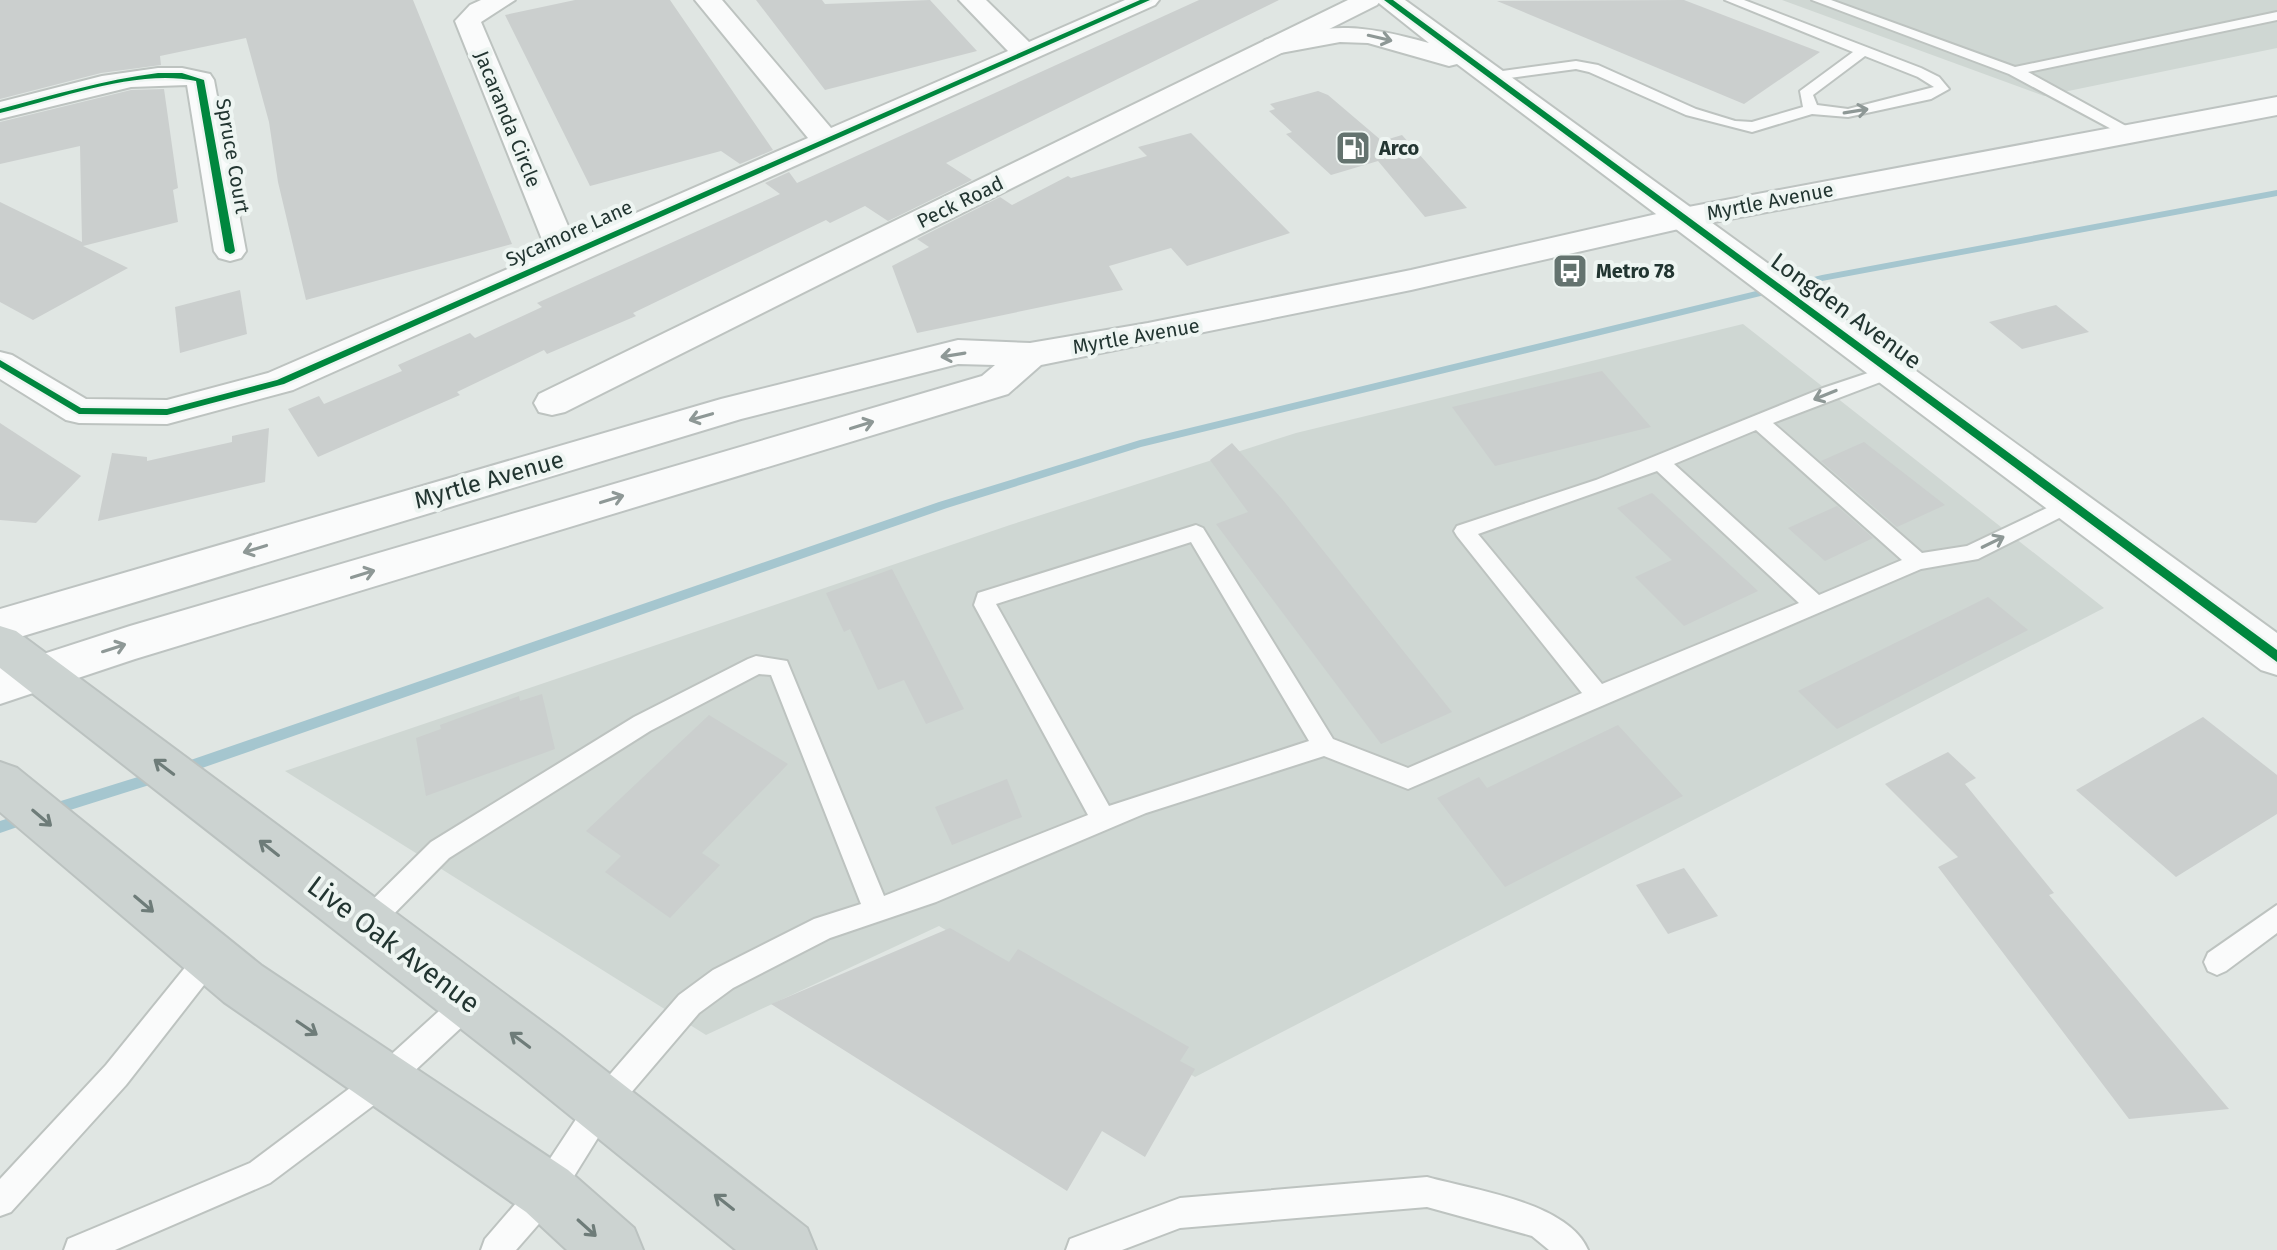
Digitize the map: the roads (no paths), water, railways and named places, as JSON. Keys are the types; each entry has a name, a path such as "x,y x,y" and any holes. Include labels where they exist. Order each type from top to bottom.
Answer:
{"main road":[{"name":"Longden Avenue","path":"1388,0 1480,71 2277,657"},
{"path":"1275,46 1340,34 1370,35 1480,71"},
{"name":"Myrtle Avenue","path":"0,626 734,408 958,352 1030,355 1259,312 1683,218 2277,107"},
{"name":"Myrtle Avenue","path":"20,679 130,643 995,385 1030,355"},
{"name":"Live Oak Avenue","path":"0,643 20,679 116,732 211,802 785,1250"},
{"path":"0,783 209,958 547,1191 612,1250"}],"street":[{"name":"Jacaranda Circle","path":"502,0 479,10 468,21 565,256"},
{"path":"708,0 826,141"},
{"path":"972,0 1025,53"},
{"name":"Sycamore Lane","path":"0,363 79,411 167,412 280,382 1146,0"},
{"name":"Peck Road","path":"552,403 1368,0"},
{"name":"Spruce Court","path":"0,111 154,75 182,75 200,80 230,251"}],"lane":[{"path":"1480,71 1576,65 1593,68 1691,112 1752,127 1811,109 1848,113 1926,96 1942,89 1939,83 1924,75 1732,0"},
{"path":"1819,0 2014,71 2130,134"},
{"path":"2014,71 2277,16"},
{"path":"1811,109 1805,94 1863,51"},
{"path":"1598,696 1464,531 1660,462 1830,392 1892,371"},
{"path":"1760,422 1918,562"},
{"path":"1660,462 1816,605"},
{"path":"1104,820 985,605 986,599 1196,533 1325,746 1408,779 1918,562 1971,553 2070,504"},
{"path":"366,924 440,850 642,724 756,665 769,664 779,667 877,911"},
{"path":"496,1250 547,1191 602,1105 689,1004 723,979 823,928 927,894 1141,804 1325,746"},
{"path":"2217,962 2277,917"},
{"path":"0,1201 116,1075 209,958"},
{"path":"79,1250 260,1173 384,1080 469,1002"},
{"path":"1081,1250 1180,1213 1427,1192 1540,1223 1573,1250"}],"waterway":[{"path":"182,769 943,505 1140,444 1822,278 2277,193"},
{"path":"48,811 157,777"},
{"path":"0,827 27,818"}],"place":[{"name":"Arco","path":"1353,148"},
{"name":"Metro 78","path":"1570,271"}]}
